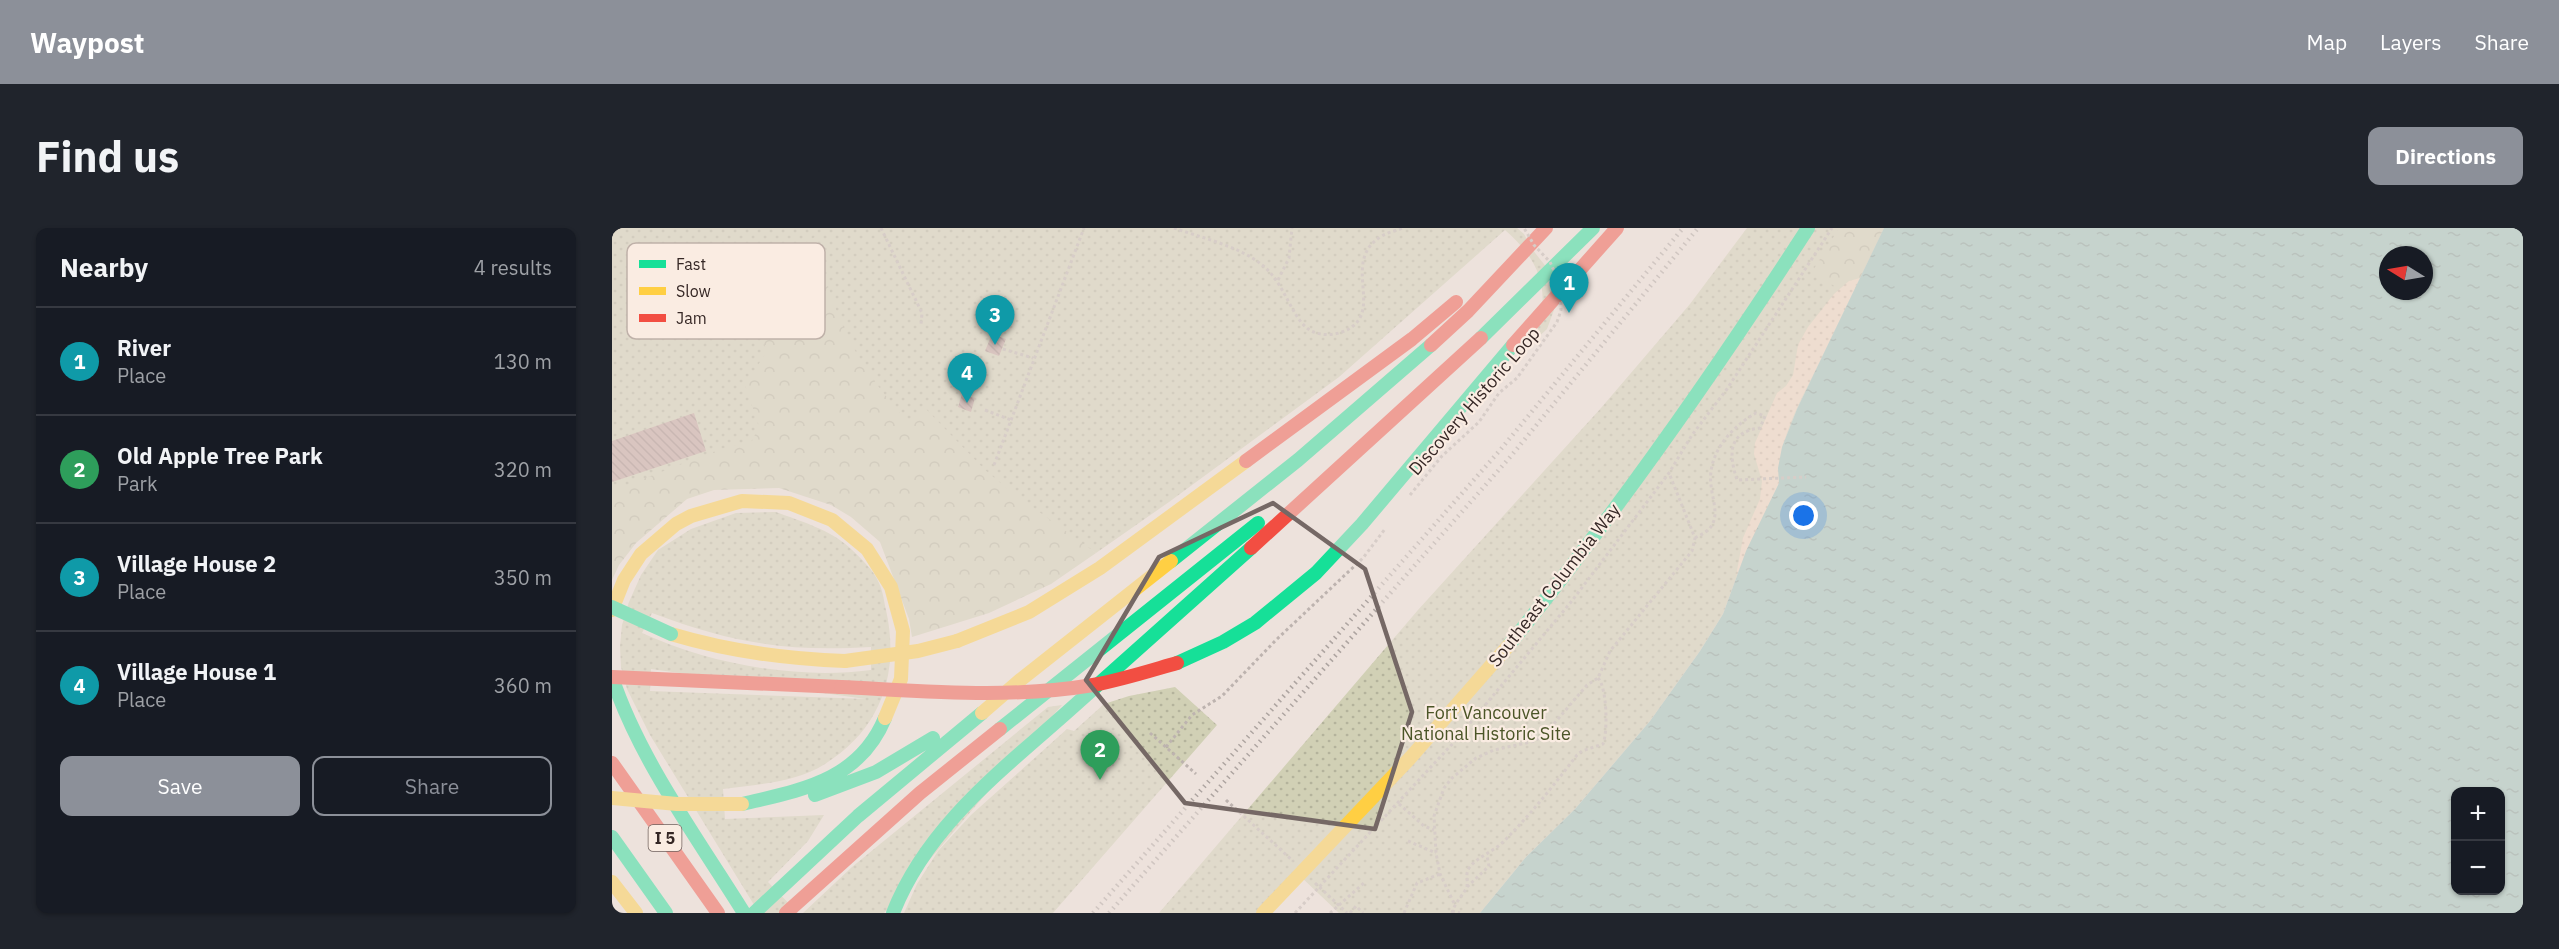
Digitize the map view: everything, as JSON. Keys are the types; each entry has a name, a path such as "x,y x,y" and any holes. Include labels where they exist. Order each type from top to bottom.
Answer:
{"main road":[{"path":"754,913 858,816 951,741 1019,681 1342,423 1468,310 1546,228"},
{"path":"893,913 905,883 921,856 939,831 966,802 1334,474 1524,298 1593,228"},
{"path":"744,913 646,754 624,713 612,677 997,693 1051,692 1104,684 1177,663 1243,631 1281,603 1315,573 1617,228"},
{"name":"Southeast Columbia Way","path":"1263,913 1377,796 1460,703 1587,546 1713,372 1808,228"},
{"path":"742,804 825,781 855,761 876,736 894,707 903,675 904,643 899,611 888,578 867,548 823,514 781,502 757,499 731,500 706,508 674,524 653,540 626,574 612,609 671,634 709,646 783,659 845,661 918,651 957,641 1029,612 1100,568 1412,339 1535,239"},
{"path":"786,913 920,793 1396,415"},
{"path":"612,798 655,805 742,804 810,796 842,788 892,766 1019,681"},
{"name":"I 5","path":"612,763 718,913"},
{"name":"I 5","path":"612,837 666,913"},
{"path":"612,882 636,913"}],"path":[{"path":"881,228 922,313 921,324"},
{"path":"994,465 1084,228"},
{"path":"1174,228 1230,248 1261,264 1278,280 1302,323 1315,332 1330,335 1345,331 1356,324 1363,304 1360,277 1368,250 1380,237 1403,228"},
{"path":"1278,280 1288,258 1292,228"},
{"name":"Discovery Historic Loop","path":"1410,495 1442,456 1479,422 1499,393 1521,373 1557,322 1561,310 1560,284 1550,262 1534,245 1524,228"},
{"path":"1004,349 1033,358"},
{"path":"985,410 1011,420"},
{"path":"1695,538 1708,530 1713,523 1715,513 1710,482 1712,468 1728,435 1741,421 1756,413 1765,416 1760,428 1750,429 1736,438 1732,450 1732,463 1737,480 1806,477"},
{"path":"1454,903 1440,874 1434,830 1438,803 1444,788 1452,777 1476,758 1494,750 1535,741 1546,733 1587,685 1598,678 1610,651 1692,551 1695,538 1669,473"},
{"path":"1166,747 1192,715 1222,696 1291,626"},
{"path":"1467,887 1468,870 1478,858 1487,856 1532,812 1576,755 1603,744 1605,697 1602,682 1598,678"},
{"path":"1150,733 1196,774"},
{"path":"1226,800 1348,913 1356,906 1364,913"},
{"path":"1398,804 1424,826 1434,830"},
{"path":"1408,841 1436,853"},
{"path":"1460,913 1452,912 1454,903 1489,866 1487,856"},
{"path":"1404,913 1417,883 1440,874"},
{"path":"1330,913 1364,883"}],"highlighted area":[{"path":"1273,503 1365,569 1412,712 1375,829 1185,803 1086,680 1159,557"}],"green space":[{"path":"612,228 1517,228 1524,234 1547,268 1554,310 1547,329 1533,342 1542,309 1543,295 1540,281 1536,268 1528,255 1505,230 1339,377 1096,553 1078,542 877,513 726,473 612,532"},
{"name":"Fort Vancouver National Historic Site","path":"1747,228 1884,228 1797,409 1782,447 1769,507 1746,551 1723,614 1700,651 1650,721 1575,809 1526,857 1480,913 1339,913 1300,876 1263,913 1159,913 1418,610 1601,408 1690,304"},
{"path":"1839,228 1884,228 1860,278 1849,281 1839,289 1812,272"},
{"path":"815,237 817,243 804,243"},
{"path":"825,275 841,321 866,369 911,425 923,406 985,470 1096,553 1051,584 989,613 912,637 909,619 880,542 851,517 831,505 779,488 714,490 687,499 636,543 619,565 612,580 612,487 627,485 721,449 752,441 759,426 745,385 767,351 762,339 825,339"},
{"path":"776,512 834,536 850,548 877,578 890,633 888,677 882,698 873,717 844,750 825,764 789,779 723,789 725,819 824,815 808,841 768,882 798,913 759,913 650,735 627,689 621,667 622,625 629,602 641,575 658,550 691,529 736,513","holes":["652,613 708,632 760,643 812,648 871,647 871,670 814,673 754,667 725,661 668,644 642,633","651,669 866,699 650,691"]},
{"path":"1175,687 1217,725 1053,913 904,913 917,884 938,851 971,815 1067,729 1074,731 1104,704 1129,696"},
{"path":"1062,705 884,913 803,913 852,867 1048,707"}],"sand":[{"path":"1860,278 1791,422 1779,467 1779,483 1736,576 1743,538 1760,499 1762,481 1754,454 1755,443 1777,393 1786,386 1793,375 1798,345 1808,327 1834,294 1849,281"}],"water":[{"path":"1884,228 2523,228 2523,913 1480,913 1526,857 1575,809 1650,721 1700,651 1723,614 1746,551 1779,483 1778,468 1782,447 1797,409"}],"building":[{"path":"992,334 1006,339 999,356 985,351"},
{"path":"962,394 975,398 971,412 958,407"},
{"path":"694,413 706,451 612,482 612,441"}],"railway":[{"path":"1093,913 1501,449 1683,228"},
{"path":"1109,913 1511,456 1698,228"}],"traffic: fast":[{"path":"1481,338 1593,228"},
{"path":"1509,645 1627,493 1808,228"},
{"path":"1171,561 1298,460 1431,345"},
{"path":"1177,663 1223,642 1255,623 1316,573 1362,524 1513,345"},
{"path":"1000,729 1258,523"},
{"path":"893,913 908,881 926,852 971,799 1251,548"},
{"path":"612,607 671,634"},
{"path":"612,677 624,708 654,768 744,913"},
{"path":"754,913 858,816 982,713"},
{"path":"742,804 786,794 826,779 844,769 860,756 874,739 885,718"},
{"path":"815,795 876,772 933,738"},
{"path":"612,837 666,913"}],"traffic: slow":[{"path":"957,641 1029,612 1100,568 1246,461"},
{"path":"612,610 624,580 641,554 676,524 691,516 742,501 789,503 832,520 867,549 891,587 903,631 901,679 885,718"},
{"path":"982,713 1171,561"},
{"path":"671,634 757,653 845,661"},
{"path":"845,661 918,651 957,641"},
{"path":"1263,913 1411,757 1509,645"},
{"path":"612,798 677,804 742,804"},
{"path":"612,882 636,913"}],"traffic: jam":[{"path":"1431,345 1468,311 1546,228"},
{"path":"1513,345 1617,228"},
{"path":"1246,461 1412,339 1456,302"},
{"path":"1251,548 1481,338"},
{"path":"841,687 967,693 1030,692 1104,683 1177,663"},
{"path":"612,677 841,687"},
{"path":"786,913 920,793 1000,729"},
{"path":"612,763 718,913"}],"place":[{"name":"River","path":"1569,313"},
{"name":"Village House 2","path":"995,345"},
{"name":"Village House 1","path":"967,403"},
{"name":"Old Apple Tree Park","path":"1100,780"}]}
